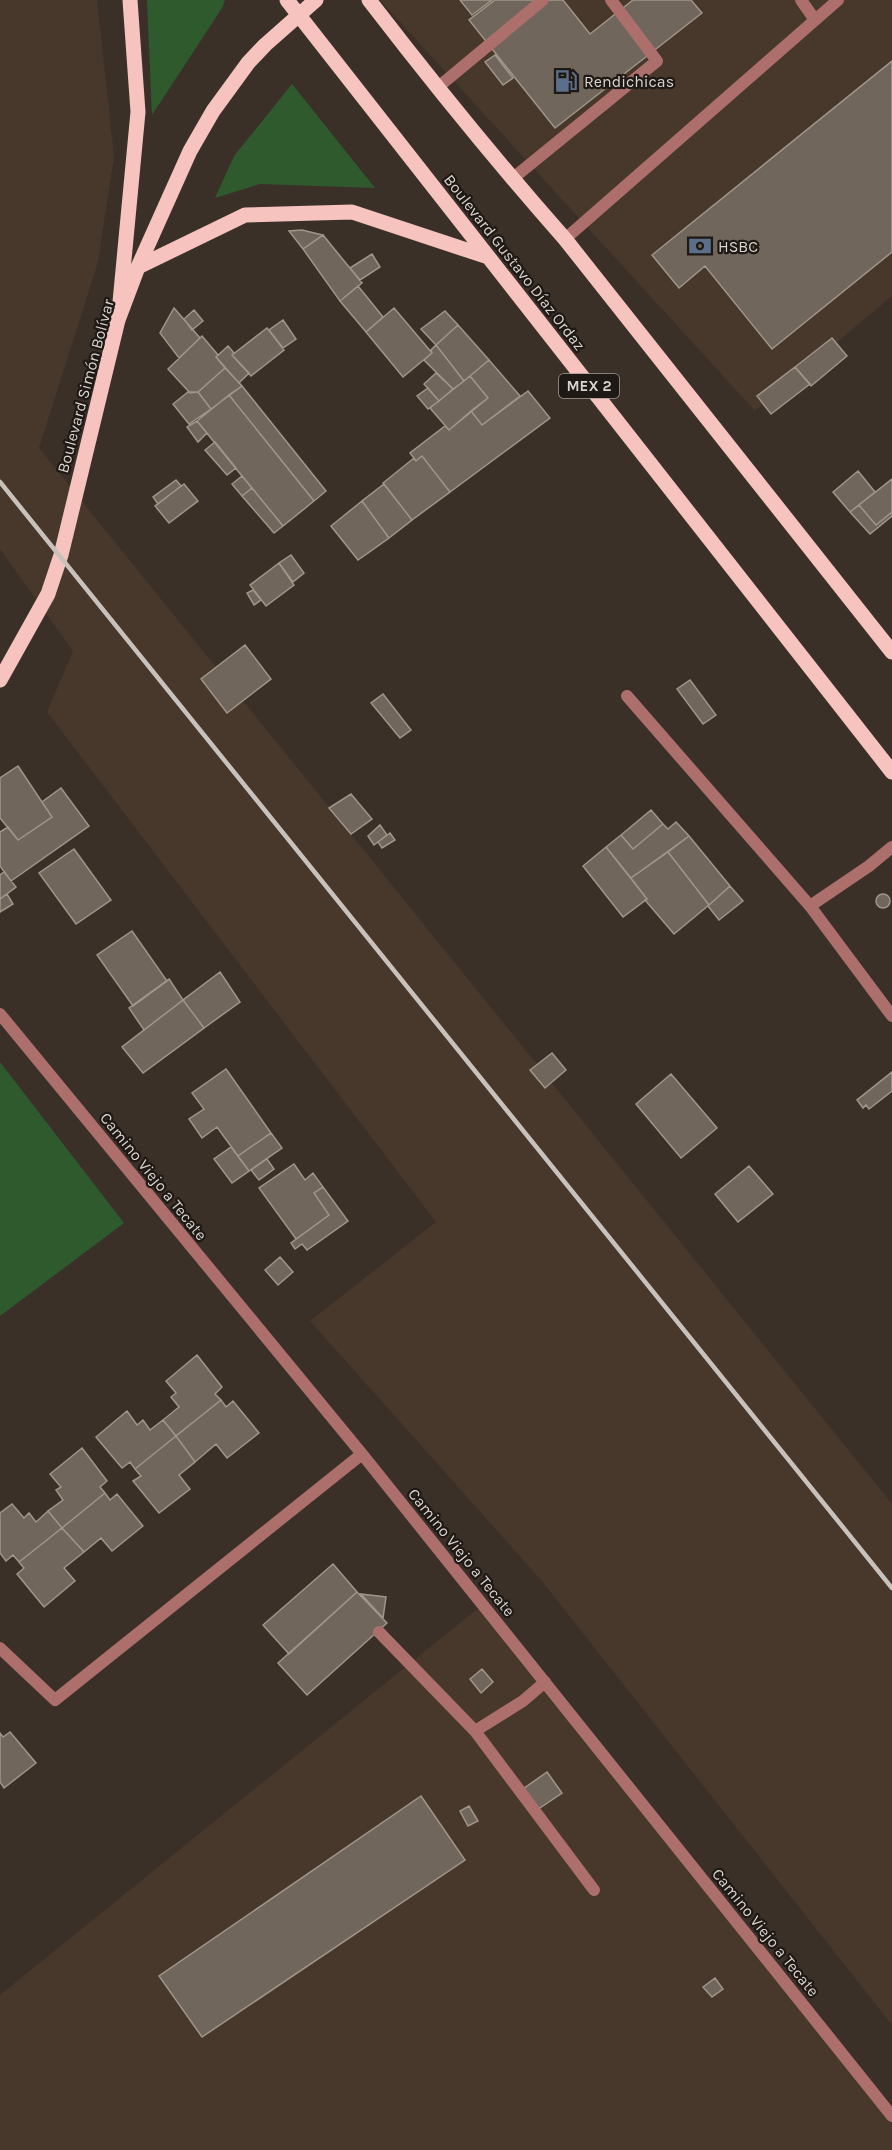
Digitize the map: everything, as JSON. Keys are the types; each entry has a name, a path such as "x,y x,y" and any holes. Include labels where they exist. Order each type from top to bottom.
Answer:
{"main road":[{"path":"118,320 138,112 130,0"},
{"name":"Boulevard Gustavo Díaz Ordaz","path":"287,0 892,772"},
{"name":"Boulevard Simón Bolívar","path":"0,680 48,594 61,555 118,320 138,267 190,151 213,111 248,63 316,0"},
{"path":"369,0 512,180 565,239 892,652"},
{"path":"138,267 244,215 352,212 488,257"}],"street":[{"path":"437,88 543,0"},
{"path":"512,180 657,61 611,0"},
{"path":"801,0 815,20"},
{"path":"565,239 838,0"},
{"path":"627,696 810,906 892,1016"},
{"path":"810,906 869,866 892,847"},
{"name":"Camino Viejo a Tecate","path":"0,1014 362,1454 892,2116"},
{"path":"0,1648 55,1700 362,1454"},
{"path":"379,1632 475,1731 594,1890"},
{"path":"475,1731 523,1701 545,1682"}],"shaded area":[{"path":"0,0 97,0 114,156 98,262 39,448 892,1504 892,2025 541,1580 310,1321 436,1222 47,712 73,651 0,549"},
{"path":"380,0 892,0 892,296 755,411"},
{"path":"482,1605 892,2118 892,2150 0,2150 0,1995"}],"green space":[{"path":"147,0 225,0 152,115"},
{"path":"292,84 375,188 260,184 215,198 234,156"},
{"path":"0,1062 124,1223 0,1316"}],"building":[{"path":"460,0 492,0 472,15"},
{"name":"Rendichicas","path":"495,0 563,0 590,34 633,0 691,0 702,13 555,128 469,20"},
{"path":"495,55 513,78 503,85 485,62"},
{"path":"892,61 892,252 772,349 705,266 679,288 652,255"},
{"path":"302,230 323,235 303,249 289,231"},
{"path":"323,235 362,283 340,301 303,249"},
{"path":"372,254 380,267 360,280 350,268"},
{"path":"358,286 383,317 366,332 340,301"},
{"path":"174,308 200,338 179,358 160,333"},
{"path":"394,308 432,353 403,377 366,332"},
{"path":"194,310 203,321 192,330 184,319"},
{"path":"445,311 458,325 436,345 421,329"},
{"path":"283,320 296,339 283,348 269,330"},
{"path":"458,325 489,360 464,381 436,345"},
{"path":"267,328 284,350 251,376 232,355"},
{"path":"202,336 218,355 216,357 225,368 198,392 190,393 168,369"},
{"path":"832,338 847,356 811,386 795,367"},
{"path":"436,345 464,381 453,389 424,360 432,353 431,350"},
{"path":"228,346 234,353 232,355 249,373 239,383 216,357"},
{"path":"489,360 520,396 482,425 471,411 488,398 470,376"},
{"path":"795,367 810,384 771,414 757,396"},
{"path":"225,368 242,386 211,409 198,392"},
{"path":"436,373 453,389 439,401 424,384"},
{"path":"470,376 488,398 449,430 430,408"},
{"path":"242,386 326,491 314,501 229,395"},
{"path":"428,388 439,401 428,409 417,396"},
{"path":"528,391 550,418 450,492 422,456 416,461 410,453 445,426 449,430 471,411 482,425"},
{"path":"188,392 198,392 211,409 189,424 173,404"},
{"path":"229,395 314,501 283,526 197,421"},
{"path":"197,421 207,433 198,442 187,427"},
{"path":"215,442 236,468 227,475 205,450"},
{"path":"422,456 450,492 412,520 383,483 414,458 416,461"},
{"path":"858,471 875,492 850,512 833,492"},
{"path":"242,476 252,488 242,496 232,484"},
{"path":"892,479 892,512 876,525 859,505"},
{"path":"176,480 181,486 158,504 153,497"},
{"path":"184,484 198,501 169,523 155,506"},
{"path":"384,484 412,520 389,538 362,501"},
{"path":"252,488 283,526 274,533 242,496"},
{"path":"362,501 389,538 358,560 331,526"},
{"path":"859,505 876,525 892,512 892,516 870,534 850,512"},
{"path":"291,555 304,573 293,582 279,563"},
{"path":"279,563 294,585 266,606 250,585"},
{"path":"253,590 261,600 254,605 247,593"},
{"path":"245,645 271,679 227,713 201,679"},
{"path":"690,680 716,715 703,724 677,689"},
{"path":"383,694 411,730 400,738 371,703"},
{"path":"18,766 52,817 18,840 0,818 0,778"},
{"path":"61,788 89,826 11,881 0,866 0,832 8,827 18,840 52,817 42,802"},
{"path":"351,794 372,819 351,834 329,808"},
{"path":"651,810 663,824 633,849 621,835"},
{"path":"676,822 689,836 631,878 606,847 621,835 633,849 663,824 668,829"},
{"path":"380,825 387,835 374,845 368,836"},
{"path":"390,833 395,840 382,848 378,842"},
{"path":"689,836 730,886 709,905 668,852"},
{"path":"606,847 647,899 623,917 583,866"},
{"path":"74,849 111,900 76,924 39,873"},
{"path":"668,852 709,905 674,934 645,900 647,899 631,878"},
{"path":"4,872 16,887 0,899 0,875"},
{"path":"730,886 743,901 719,920 708,906"},
{"path":"7,894 13,904 0,912 0,899"},
{"path":"880,894 886,894 890,901 886,908 880,908 876,904 876,898"},
{"path":"132,931 167,981 133,1006 97,955"},
{"path":"220,972 240,1002 204,1028 183,1000"},
{"path":"169,979 183,1000 144,1030 129,1008"},
{"path":"183,1000 204,1028 143,1073 122,1047"},
{"path":"552,1053 566,1070 545,1088 530,1070"},
{"path":"226,1069 271,1133 238,1156 217,1127 202,1138 189,1119 204,1109 192,1093"},
{"path":"892,1072 892,1091 869,1109 866,1105 863,1108 857,1100"},
{"path":"671,1074 717,1128 681,1158 636,1104"},
{"path":"271,1133 282,1148 249,1171 238,1156"},
{"path":"231,1147 249,1171 232,1183 214,1159"},
{"path":"267,1159 274,1169 259,1180 251,1170"},
{"path":"294,1164 305,1180 313,1173 323,1187 314,1193 329,1215 296,1239 259,1188"},
{"path":"749,1166 773,1194 738,1222 715,1194"},
{"path":"323,1187 348,1221 307,1250 302,1244 295,1249 291,1243 329,1215 314,1193"},
{"path":"280,1257 293,1272 278,1285 265,1270"},
{"path":"197,1355 222,1387 215,1394 221,1400 176,1436 163,1420 179,1407 171,1397 176,1393 166,1381"},
{"path":"221,1400 226,1407 233,1401 259,1433 227,1458 216,1444 195,1462 176,1436"},
{"path":"127,1411 137,1425 143,1420 150,1430 163,1420 176,1436 135,1469 130,1462 122,1468 96,1437"},
{"path":"176,1436 195,1462 179,1475 190,1489 159,1513 133,1481 141,1476 135,1469"},
{"path":"82,1448 107,1481 100,1487 105,1493 62,1528 48,1511 63,1500 56,1490 61,1487 50,1474"},
{"path":"105,1493 110,1500 117,1494 143,1526 112,1551 101,1538 84,1552 62,1528"},
{"path":"12,1504 24,1518 29,1513 36,1522 48,1511 62,1528 19,1562 13,1555 6,1561 0,1553 0,1513"},
{"path":"62,1528 84,1552 64,1568 75,1581 44,1607 17,1574 24,1568 19,1562"},
{"path":"333,1564 357,1592 289,1654 263,1625"},
{"path":"357,1592 387,1623 307,1695 278,1663"},
{"path":"361,1594 386,1597 383,1618"},
{"path":"482,1669 493,1682 481,1693 470,1679"},
{"path":"10,1732 36,1763 4,1788 0,1782 0,1733 3,1737"},
{"path":"547,1772 562,1793 534,1812 520,1791"},
{"path":"421,1796 465,1860 202,2037 159,1976"},
{"path":"469,1806 478,1821 468,1826 460,1811"},
{"path":"715,1978 723,1989 712,1997 703,1987"}],"railway":[{"path":"0,482 892,1588"}],"place":[{"name":"Rendichicas","path":"566,81"},
{"name":"HSBC","path":"700,246"}]}
